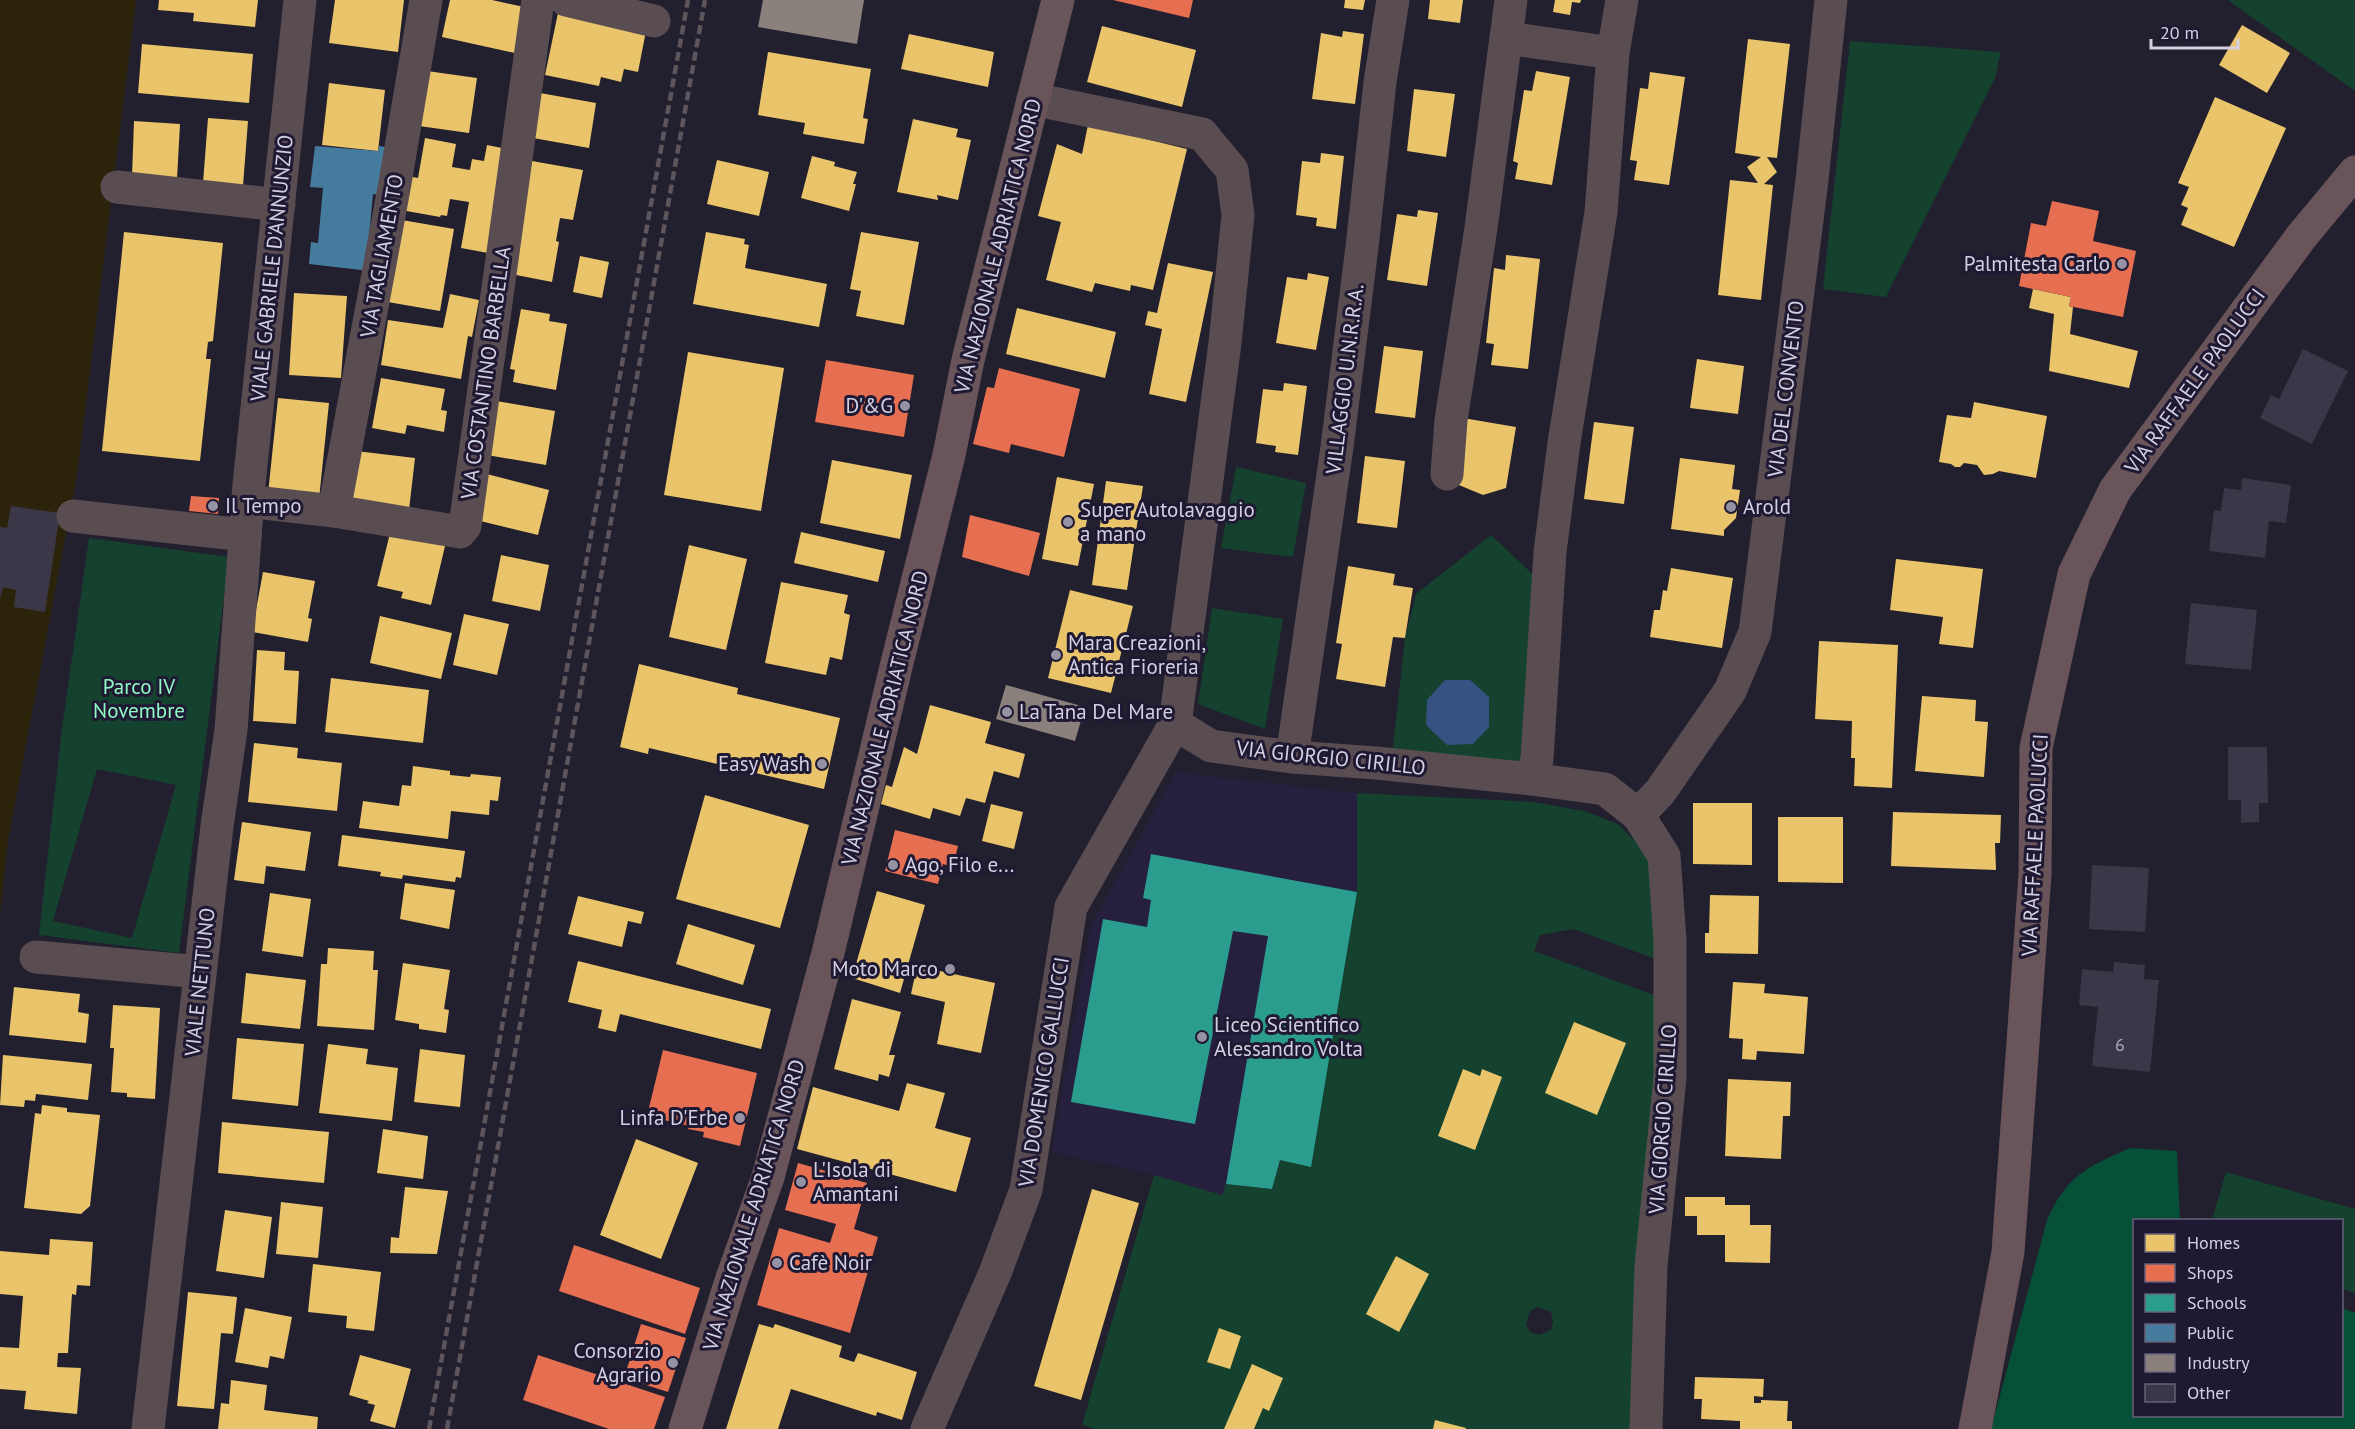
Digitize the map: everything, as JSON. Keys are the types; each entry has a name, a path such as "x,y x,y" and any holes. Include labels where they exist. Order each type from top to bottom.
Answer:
{"main road":[{"name":"VIA NAZIONALE ADRIATICA NORD","path":"685,1429 731,1281 768,1177 828,953 949,455 969,360 1058,0"},
{"name":"VIA RAFFAELE PAOLUCCI","path":"1975,1429 2008,1252 2035,874 2036,748 2074,574 2115,490 2301,237 2355,172"}],"street":[{"name":"VIALE GABRIELE D'ANNUNZIO","path":"245,536 300,0"},
{"name":"VIA TAGLIAMENTO","path":"334,511 395,183 426,0"},
{"name":"VIA COSTANTINO BARBELLA","path":"247,501 334,511 460,532 465,526 538,0"},
{"path":"566,0 654,21"},
{"name":"VILLAGGIO U.N.R.R.A.","path":"1292,757 1337,447 1380,81 1392,0"},
{"path":"1447,474 1451,420 1481,228 1511,0"},
{"path":"1532,779 1537,759 1550,552 1564,443 1600,212 1613,53 1622,0"},
{"name":"VIA DEL CONVENTO","path":"1638,815 1660,792 1730,691 1755,632 1812,180 1831,0"},
{"path":"1506,38 1613,53"},
{"path":"1033,99 1202,134 1232,170 1238,215 1226,343 1175,724"},
{"path":"117,187 279,205"},
{"path":"73,516 245,536"},
{"name":"VIALE NETTUNO","path":"148,1429 200,972 231,730 245,536"},
{"name":"VIA GIORGIO CIRILLO","path":"1175,724 1211,746 1292,757 1532,779 1605,789 1638,815 1664,856 1670,940 1670,1078 1651,1266 1646,1429"},
{"name":"VIA DOMENICO GALLUCCI","path":"927,1429 995,1273 1026,1190 1071,907 1175,724"},
{"path":"36,957 200,972"}],"shaded area":[{"name":"Liceo Scientifico Alessandro Volta","path":"1176,772 1357,793 1357,892 1272,1189 1227,1184 1222,1195 1154,1175 1052,1152 1090,927"}],"green space":[{"path":"2228,0 2355,0 2355,91 2239,8"},
{"path":"1850,41 2001,52 1995,78 1886,297 1823,289"},
{"path":"1236,467 1306,483 1293,557 1221,548"},
{"path":"1491,535 1539,580 1527,773 1392,756 1405,638 1416,594"},
{"name":"Parco IV Novembre","path":"89,538 229,557 179,953 39,935 62,728","holes":["97,769 176,785 132,938 53,921"]},
{"path":"1212,608 1283,619 1265,729 1198,704"},
{"path":"1357,793 1534,802 1584,811 1618,824 1651,857 1666,963 1574,929 1540,935 1534,951 1665,999 1638,1429 1470,1429 1435,1421 1433,1429 1095,1429 1082,1425 1154,1175 1222,1195 1226,1184 1272,1189 1357,892","holes":["1538,1307 1551,1312 1553,1322 1551,1330 1539,1335 1530,1332 1526,1324 1530,1311"]},
{"path":"2130,1148 2177,1151 2180,1219 2133,1219 2133,1417 2343,1417 2343,1308 2355,1313 2355,1429 1991,1429 2047,1220 2062,1192 2071,1182 2102,1161"},
{"path":"2226,1172 2355,1209 2355,1293 2343,1289 2343,1219 2212,1219"}],"sand":[{"path":"0,0 136,0 77,475 8,840 0,914"}],"water":[{"path":"1445,680 1470,680 1489,697 1489,727 1473,744 1447,745 1426,725 1427,700"}],"building: Homes":[{"path":"159,0 258,0 255,27 193,21 194,13 158,10"},
{"path":"335,0 404,0 398,52 329,43"},
{"path":"450,0 492,0 524,7 515,53 442,37"},
{"path":"1345,0 1365,0 1363,10 1344,8"},
{"path":"1430,0 1463,0 1460,23 1428,19"},
{"path":"1555,0 1581,0 1580,3 1572,2 1570,15 1553,12"},
{"path":"558,13 646,31 638,72 624,69 621,82 601,77 599,86 545,75"},
{"path":"2242,25 2290,53 2267,93 2219,65"},
{"path":"1102,26 1196,50 1182,107 1087,82"},
{"path":"1343,31 1364,34 1355,104 1312,99 1321,33 1342,37"},
{"path":"909,34 994,52 988,87 901,69"},
{"path":"1748,39 1790,44 1777,158 1767,157 1777,172 1764,184 1773,185 1761,300 1718,295 1730,180 1758,183 1747,167 1761,157 1735,153"},
{"path":"142,44 253,54 249,103 138,93"},
{"path":"768,52 871,69 863,118 868,119 864,144 803,134 805,123 758,115"},
{"path":"420,70 477,78 469,133 412,125"},
{"path":"1536,71 1570,77 1552,185 1515,179 1518,163 1513,161 1524,90 1532,91"},
{"path":"1650,72 1685,77 1669,185 1634,180 1637,161 1630,160 1640,88 1648,89"},
{"path":"329,83 385,90 378,151 322,145"},
{"path":"1414,89 1455,94 1446,157 1407,151"},
{"path":"540,93 596,103 589,148 533,138"},
{"path":"2215,97 2286,128 2234,247 2181,225 2188,208 2181,205 2189,187 2178,183"},
{"path":"208,118 248,121 243,186 203,183"},
{"path":"913,119 958,129 956,137 971,140 958,200 937,195 938,200 897,192"},
{"path":"134,121 180,124 177,179 132,176"},
{"path":"1088,125 1187,149 1153,290 1131,285 1130,291 1095,283 1092,292 1046,280 1061,222 1038,216 1057,144 1082,154"},
{"path":"425,138 456,144 452,167 470,170 472,159 484,161 487,145 507,149 488,253 461,248 469,202 450,199 447,216 441,215 440,217 401,210 407,176 418,178"},
{"path":"1321,153 1344,156 1336,229 1316,226 1317,218 1296,215 1302,161 1320,163"},
{"path":"812,156 835,162 834,166 857,172 849,211 801,198"},
{"path":"717,160 769,172 759,216 707,204"},
{"path":"532,161 583,170 573,220 560,218 556,241 559,242 552,282 511,274"},
{"path":"1418,210 1438,213 1427,286 1387,280 1397,214 1417,217"},
{"path":"396,219 454,229 440,311 382,301"},
{"path":"124,232 223,243 213,341 208,342 206,359 211,359 200,461 102,451"},
{"path":"706,232 745,239 744,244 749,245 745,268 827,284 819,327 693,304"},
{"path":"861,232 919,242 904,325 856,316 861,291 850,289"},
{"path":"1506,255 1540,259 1528,369 1491,365 1494,344 1486,343 1494,268 1505,270"},
{"path":"580,256 609,262 602,298 573,292"},
{"path":"1168,263 1213,272 1186,402 1149,394 1162,329 1145,325 1148,311 1157,313"},
{"path":"1308,273 1329,277 1316,350 1276,343 1287,277 1307,280"},
{"path":"2033,289 2071,297 2069,306 2073,307 2070,334 2138,351 2129,388 2049,371 2054,314 2029,308"},
{"path":"294,293 347,296 341,378 289,375"},
{"path":"450,294 479,300 472,337 468,336 461,379 381,365 388,320 443,328"},
{"path":"1017,308 1116,332 1105,378 1006,354"},
{"path":"521,309 550,314 549,321 567,324 556,390 513,382 515,370 510,369"},
{"path":"1384,346 1423,351 1415,418 1375,413"},
{"path":"688,352 784,368 761,511 664,495"},
{"path":"1697,359 1744,366 1738,414 1690,408"},
{"path":"381,378 445,389 441,410 447,411 444,432 407,425 405,434 372,428"},
{"path":"1284,383 1307,386 1298,455 1275,452 1276,446 1256,443 1263,389 1283,391"},
{"path":"278,398 329,403 319,499 268,494"},
{"path":"496,401 555,411 546,465 487,455"},
{"path":"1974,402 2047,416 2036,478 1999,471 1984,475 1977,465 1964,463 1960,467 1955,467 1939,462 1947,415 1971,418"},
{"path":"1463,418 1516,427 1506,488 1483,495 1454,483"},
{"path":"1594,422 1634,427 1624,504 1584,499"},
{"path":"356,451 415,458 409,510 350,503"},
{"path":"1365,456 1405,461 1397,528 1357,523"},
{"path":"1680,458 1735,465 1732,489 1740,490 1736,518 1724,530 1724,536 1671,529"},
{"path":"832,460 912,475 900,539 820,523"},
{"path":"483,473 549,490 538,535 472,519"},
{"name":"Super Autolavaggio a mano","path":"1057,477 1094,484 1078,566 1042,559"},
{"path":"1106,481 1143,486 1127,590 1092,585"},
{"path":"391,529 446,542 431,605 401,598 403,592 377,586"},
{"path":"801,532 885,551 878,582 794,563"},
{"path":"689,545 747,559 726,650 669,637"},
{"path":"501,555 549,565 540,611 492,601"},
{"path":"1896,559 1983,569 1973,648 1939,644 1943,617 1890,610"},
{"path":"1348,566 1395,574 1393,585 1413,588 1405,638 1393,637 1385,687 1336,679 1342,644 1336,643"},
{"path":"1671,568 1733,578 1722,648 1650,637 1654,610 1660,610 1663,590 1667,591"},
{"path":"263,572 315,581 308,618 312,619 308,642 252,632"},
{"path":"781,582 848,595 844,613 850,615 842,660 830,657 826,675 765,663"},
{"path":"1070,590 1133,606 1111,693 1048,678"},
{"path":"464,614 509,624 497,675 453,665"},
{"path":"380,616 452,633 441,679 370,663"},
{"path":"1819,641 1898,645 1892,788 1854,786 1855,758 1851,758 1852,721 1815,719"},
{"path":"257,650 285,652 284,670 299,671 296,724 253,721"},
{"path":"639,664 738,688 737,694 840,718 824,789 649,748 648,754 620,747"},
{"path":"331,678 429,690 423,743 325,732"},
{"path":"1922,696 1976,700 1975,721 1988,722 1984,777 1915,771"},
{"path":"930,705 991,722 985,743 1025,754 1019,778 994,771 985,803 966,798 960,816 933,808 930,819 881,804 886,785 892,787 904,747 917,754"},
{"path":"254,743 298,748 297,758 342,763 337,811 248,802"},
{"path":"413,766 450,771 450,775 470,777 471,774 501,777 498,801 490,800 489,815 451,811 448,839 359,828 363,801 399,806 402,785 411,786"},
{"path":"705,795 809,825 780,928 676,899"},
{"path":"1693,803 1752,803 1752,865 1693,864"},
{"path":"991,804 1023,812 1014,849 982,841"},
{"path":"1893,812 2001,815 2000,843 1995,843 1996,870 1891,866"},
{"path":"1778,817 1843,817 1843,883 1778,882"},
{"path":"242,822 311,832 305,871 266,866 264,884 234,880"},
{"path":"342,835 465,851 461,878 456,877 455,882 403,875 402,879 380,876 381,872 338,866"},
{"path":"405,883 455,890 449,929 400,919"},
{"path":"877,891 925,905 900,993 852,978"},
{"path":"270,893 311,899 303,957 262,951"},
{"path":"1710,895 1759,896 1758,954 1705,953 1705,933 1709,933"},
{"path":"578,896 644,912 641,924 628,921 622,947 568,934"},
{"path":"688,924 755,945 743,985 676,964"},
{"path":"328,948 374,951 373,970 378,970 374,1030 317,1026 321,964 327,964"},
{"path":"578,961 771,1009 761,1049 620,1014 616,1032 598,1028 602,1010 568,1002"},
{"path":"403,963 450,970 444,1009 449,1010 446,1033 419,1029 419,1024 395,1020"},
{"path":"917,966 995,983 981,1053 937,1044 945,1002 911,994"},
{"path":"246,973 306,980 300,1029 241,1023"},
{"path":"1733,982 1765,984 1764,993 1808,997 1804,1054 1757,1051 1756,1060 1742,1059 1743,1039 1729,1038"},
{"path":"14,987 80,994 78,1012 89,1014 86,1043 9,1035"},
{"path":"852,999 901,1012 889,1055 895,1055 889,1077 879,1074 878,1081 834,1069"},
{"path":"113,1005 160,1008 155,1099 127,1097 127,1093 111,1092 114,1048 110,1048"},
{"path":"1574,1022 1626,1043 1597,1115 1545,1093"},
{"path":"237,1038 304,1044 298,1106 232,1099"},
{"path":"328,1044 368,1049 366,1064 398,1068 392,1121 319,1113"},
{"path":"420,1049 465,1055 460,1107 414,1102"},
{"path":"3,1055 92,1064 88,1100 36,1094 35,1101 25,1100 24,1107 0,1105"},
{"path":"1463,1069 1480,1076 1482,1069 1502,1077 1475,1150 1438,1136"},
{"path":"1728,1079 1791,1082 1790,1116 1783,1116 1781,1159 1725,1156"},
{"path":"907,1083 945,1093 935,1128 971,1138 956,1192 797,1149 813,1087 899,1111"},
{"path":"42,1105 67,1108 67,1112 100,1115 90,1206 81,1214 24,1208 35,1113 41,1114"},
{"path":"222,1122 329,1132 324,1183 218,1173"},
{"path":"383,1129 428,1136 423,1179 377,1173"},
{"path":"636,1139 698,1163 661,1259 600,1235"},
{"path":"405,1187 448,1191 437,1254 390,1253 391,1237 399,1238"},
{"path":"1092,1189 1139,1203 1081,1400 1034,1386"},
{"path":"1685,1197 1725,1197 1725,1205 1750,1205 1750,1225 1771,1225 1770,1263 1725,1262 1725,1235 1697,1235 1697,1216 1685,1216"},
{"path":"281,1202 323,1207 318,1258 276,1254"},
{"path":"225,1210 272,1217 264,1278 216,1271"},
{"path":"50,1239 93,1242 90,1286 77,1285 76,1295 72,1294 68,1353 58,1353 57,1367 81,1368 77,1414 24,1409 26,1391 0,1389 0,1347 19,1348 23,1296 0,1294 0,1251 49,1255"},
{"path":"1396,1256 1429,1274 1399,1332 1366,1314"},
{"path":"313,1264 381,1272 374,1331 346,1328 347,1316 308,1312"},
{"path":"188,1292 237,1297 233,1334 221,1333 214,1409 177,1406"},
{"path":"245,1308 292,1317 284,1359 270,1356 268,1368 235,1362"},
{"path":"759,1324 773,1328 775,1324 842,1346 839,1357 854,1362 858,1353 917,1372 902,1420 877,1412 876,1416 791,1389 778,1429 726,1429"},
{"path":"1219,1328 1241,1336 1230,1369 1207,1362"},
{"path":"360,1355 411,1369 395,1428 370,1421 375,1405 349,1395"},
{"path":"1252,1364 1283,1378 1269,1411 1263,1408 1254,1429 1224,1429"},
{"path":"1695,1377 1764,1379 1763,1397 1754,1396 1754,1403 1761,1403 1761,1400 1788,1401 1787,1421 1792,1421 1792,1429 1740,1429 1740,1421 1701,1419 1702,1399 1694,1399"},
{"path":"231,1380 267,1385 264,1410 318,1417 317,1429 218,1429 221,1403 229,1404"},
{"path":"1435,1420 1466,1428 1466,1429 1433,1429"}],"building: Shops":[{"path":"1113,0 1193,0 1189,18"},
{"path":"2052,201 2099,211 2093,241 2136,251 2123,317 2069,306 2071,297 2019,286 2031,223 2046,226"},
{"path":"826,360 914,375 904,437 815,422"},
{"path":"999,368 1080,389 1064,457 1011,444 1009,453 973,444 987,387 994,388"},
{"path":"191,496 219,498 218,514 189,511"},
{"path":"970,515 1040,533 1029,576 962,557"},
{"path":"895,830 958,846 953,867 943,864 938,884 885,871"},
{"path":"663,1050 757,1073 740,1146 703,1137 704,1132 688,1129 689,1126 647,1116"},
{"path":"798,1163 867,1183 854,1229 878,1237 850,1333 757,1305 779,1228 830,1243 836,1224 785,1210"},
{"path":"574,1245 700,1288 685,1334 559,1291"},
{"path":"641,1324 686,1338 668,1392 624,1378"},
{"path":"538,1355 665,1397 654,1429 609,1429 523,1400"}],"building: Schools":[{"path":"1151,854 1357,892 1311,1167 1280,1160 1272,1189 1226,1184 1268,936 1233,931 1195,1124 1071,1102 1103,919 1147,927 1151,900 1143,898"}],"building: Public":[{"path":"315,146 378,151 379,146 392,148 382,195 373,194 368,247 370,271 309,264 311,242 318,243 323,188 310,187"}],"building: Industry":[{"path":"763,0 864,0 857,44 758,27"},
{"path":"1006,685 1085,707 1075,741 996,719"}],"building: Other":[{"path":"2303,349 2348,371 2312,444 2260,418 2271,395 2279,399"},
{"path":"2242,478 2291,485 2286,523 2269,521 2265,558 2209,551 2214,510 2221,511 2224,488 2241,490"},
{"path":"11,506 60,513 45,612 14,607 16,590 3,587 0,599 0,527 7,528"},
{"path":"2191,603 2257,610 2251,670 2185,664"},
{"path":"2228,747 2267,747 2268,803 2259,803 2259,822 2241,823 2241,800 2228,800"},
{"path":"2092,865 2149,868 2145,932 2089,929"},
{"path":"2114,962 2145,965 2144,979 2159,980 2150,1072 2092,1066 2098,1007 2079,1005 2082,969 2113,972"}],"railway":[{"path":"429,1429 688,0"},
{"path":"447,1429 705,0"}],"place":[{"name":"Palmitesta Carlo","path":"2122,264"},
{"name":"D'&G","path":"905,406"},
{"name":"Il Tempo","path":"213,506"},
{"name":"Arold","path":"1731,507"},
{"name":"Super Autolavaggio a mano","path":"1068,522"},
{"name":"Mara Creazioni, Antica Fioreria","path":"1056,655"},
{"name":"La Tana Del Mare","path":"1007,712"},
{"name":"Easy Wash","path":"822,764"},
{"name":"Ago, Filo e...","path":"893,865"},
{"name":"Moto Marco","path":"950,969"},
{"name":"Liceo Scientifico Alessandro Volta","path":"1202,1037"},
{"name":"Linfa D'Erbe","path":"740,1118"},
{"name":"L'Isola di Amantani","path":"801,1182"},
{"name":"Cafè Noir","path":"777,1263"},
{"name":"Consorzio Agrario","path":"673,1363"}]}
